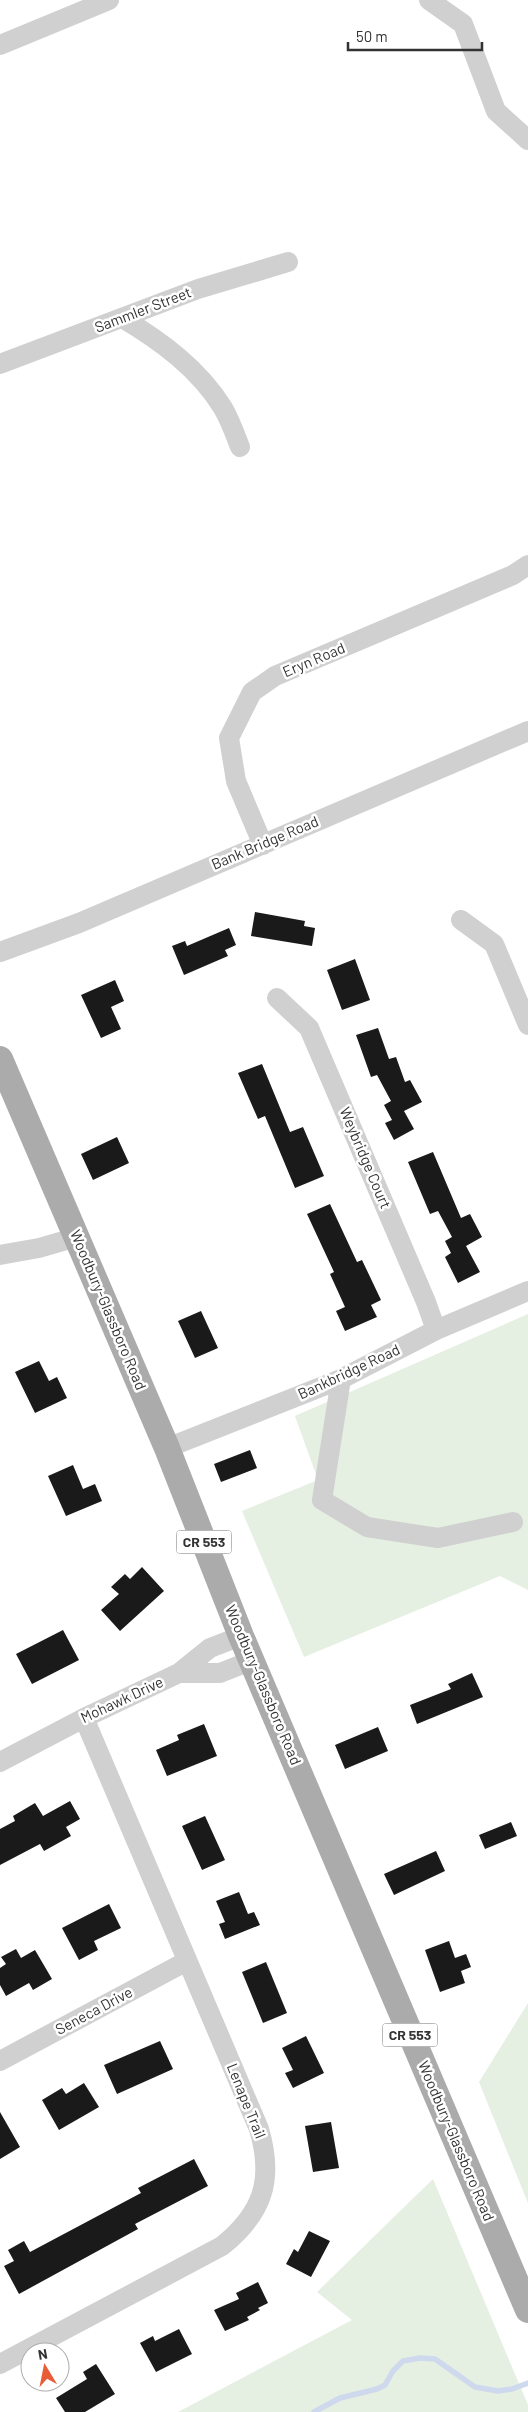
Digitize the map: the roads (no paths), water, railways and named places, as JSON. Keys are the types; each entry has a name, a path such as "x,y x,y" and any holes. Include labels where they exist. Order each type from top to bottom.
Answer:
{"main road":[{"name":"Woodbury-Glassboro Road","path":"0,1059 167,1448 241,1636 253,1660 528,2310"}],"street":[{"path":"0,45 109,0"},
{"path":"429,0 463,24 496,111 528,140"},
{"name":"Sammler Street","path":"0,364 198,289 288,262"},
{"path":"122,318 156,338 196,373 223,408 240,447"},
{"name":"Eryn Road","path":"263,845 236,780 229,738 252,692 274,676 513,575 528,565"},
{"name":"Bank Bridge Road","path":"0,952 79,923 528,731"},
{"path":"461,920 494,944 528,1025"},
{"name":"Weybridge Court","path":"277,998 309,1028 426,1302 436,1330"},
{"path":"0,1255 39,1248 77,1237"},
{"name":"Bankbridge Road","path":"167,1448 341,1379 436,1330 528,1292"},
{"path":"341,1379 322,1500 367,1527 438,1538 513,1522"},
{"name":"Mohawk Drive","path":"0,1762 84,1718 180,1673 210,1648 241,1636"},
{"path":"180,1673 220,1673 253,1660"},
{"name":"Lenape Trail","path":"0,2364 222,2246 238,2233 258,2205 267,2170 265,2150 259,2129 84,1718"},
{"name":"Seneca Drive","path":"0,2061 188,1961"}],"waterway":[{"path":"314,2412 340,2398 377,2389 385,2385 393,2371 403,2361 420,2358 435,2359 475,2387 498,2391 512,2389 528,2383"}]}
